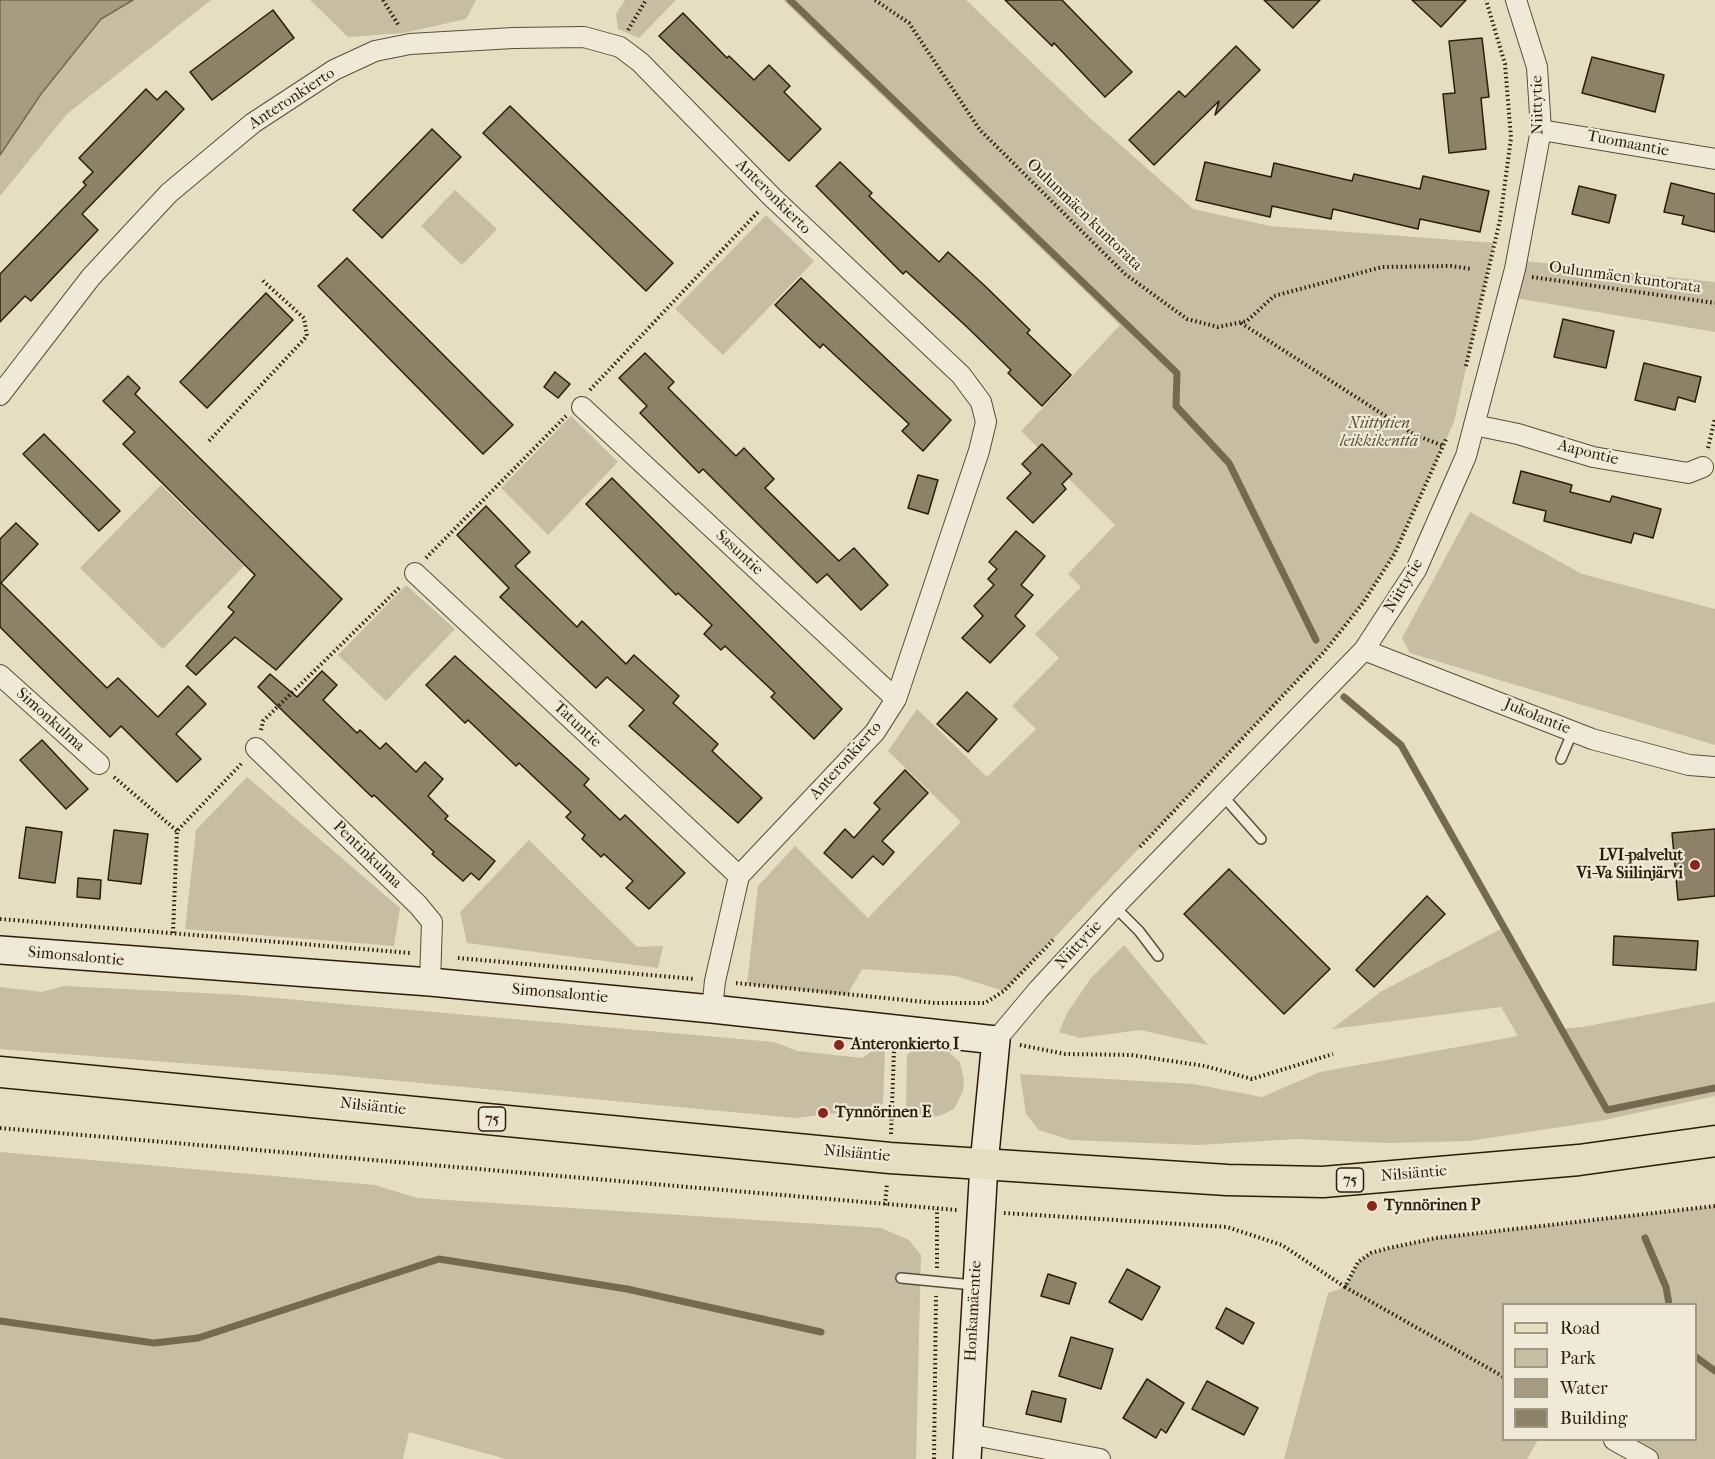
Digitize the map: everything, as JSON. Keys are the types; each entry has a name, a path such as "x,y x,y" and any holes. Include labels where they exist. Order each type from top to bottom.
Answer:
{"main road":[{"name":"Nilsiäntie","path":"0,1072 890,1158 1227,1180 1323,1182 1579,1160 1715,1141"}],"street":[{"name":"Niittytie","path":"996,1040 1114,907 1364,650 1416,570 1466,456 1515,269 1541,130 1537,67 1516,0"},
{"name":"Anteronkierto","path":"0,395 128,235 197,167 266,113 334,70 375,51 410,44 584,37 620,47 640,62 772,197 961,375 981,402 986,422 980,451 896,699 875,732 738,876"},
{"name":"Tuomaantie","path":"1541,130 1715,159"},
{"name":"Sasuntie","path":"582,407 896,699"},
{"name":"Aapontie","path":"1474,425 1518,434 1593,457 1688,473 1703,466"},
{"name":"Tatuntie","path":"415,573 738,876"},
{"name":"Jukolantie","path":"1364,650 1592,739 1689,765 1715,767"},
{"name":"Simonkulma","path":"0,675 99,764"},
{"name":"Pentinkulma","path":"255,748 418,904 432,922 430,982"},
{"path":"712,1009 715,981 738,876"},
{"name":"Simonsalontie","path":"0,950 430,982 712,1009 996,1040"},
{"path":"984,1164 996,1040"},
{"name":"Honkamäentie","path":"967,1447 984,1164"},
{"path":"1616,1441 1648,1459"},
{"path":"967,1447 1100,1459"}],"lane":[{"path":"1561,759 1573,731"},
{"path":"1223,796 1261,839"},
{"path":"1114,907 1139,931 1158,956"},
{"path":"901,1278 976,1285"}],"path":[{"path":"383,0 410,44"},
{"path":"620,47 646,0"},
{"name":"Oulunmäen kuntorata","path":"875,0 909,23 980,130 1125,274 1186,319 1218,327 1248,321 1274,296 1382,267 1451,266 1472,269"},
{"path":"1464,376 1500,220 1511,138 1505,64 1486,0"},
{"path":"173,933 177,831 255,748 263,722 415,573 426,557 568,415 582,407 593,384 772,197"},
{"name":"Oulunmäen kuntorata","path":"1532,277 1715,303"},
{"path":"209,441 307,336 304,318 261,279"},
{"path":"1241,322 1415,435 1444,446"},
{"path":"1703,466 1715,418"},
{"path":"1138,850 1325,651 1363,603 1395,553 1451,429"},
{"path":"99,764 177,831"},
{"path":"885,1205 890,1158 896,1000 935,1004 985,1003 1004,991 1059,933"},
{"path":"996,1040 1065,1054 1131,1055 1205,1066 1252,1079 1333,1054"},
{"path":"0,1128 885,1205 1227,1227 1282,1245 1345,1287 1502,1376"},
{"path":"1345,1287 1358,1262 1371,1253 1389,1248 1436,1238 1715,1206"},
{"path":"934,1459 937,1209"}],"green space":[{"path":"0,0 211,0 67,114 0,196"},
{"path":"310,0 476,0 466,19 403,33 348,37"},
{"path":"625,0 676,0 639,38 618,29 616,14"},
{"name":"Niittytien leikkikenttä","path":"783,0 966,0 1091,119 1193,209 1270,226 1494,243 1454,422 1395,553 1363,603 1325,651 1004,991 956,976 862,969 847,995 747,984 758,886 795,846 868,918 961,822 888,751 917,709 987,777 1036,729 1012,706 1059,658 1035,634 1081,587 1068,574 1115,525 1021,431 1120,325"},
{"path":"455,190 497,229 462,265 421,226"},
{"path":"766,215 814,261 723,355 675,309"},
{"path":"1525,261 1715,282 1715,332 1515,298"},
{"path":"571,416 618,462 548,535 501,488"},
{"path":"161,485 244,566 163,649 80,568"},
{"path":"1470,512 1582,574 1715,609 1715,745 1410,653 1402,638"},
{"path":"406,585 455,629 386,701 338,655"},
{"path":"247,777 400,908 394,946 185,929 196,830"},
{"path":"529,840 637,947 663,946 658,968 467,943 460,912"},
{"path":"1501,929 1557,1029 1582,1027 1715,1002 1715,1096 1600,1121 1469,1141 1388,1143 1296,1139 1199,1145 1070,1140 1039,1130 1026,1114 1020,1074 1193,1084 1262,1097 1320,1072 1518,1036 1501,1007 1332,1029 1382,991"},
{"path":"1124,945 1208,1045 1140,1030 1080,1038 1059,1032 1067,1013 1091,978"},
{"path":"64,986 241,995 774,1042 797,1051 863,1058 873,1050 885,1048 883,1104 871,1109 796,1118 335,1075 0,1049 0,987 42,992"},
{"path":"920,1045 945,1049 960,1062 964,1080 963,1091 954,1109 939,1116 906,1117 907,1055"},
{"path":"0,1152 375,1185 417,1198 881,1228 909,1240 921,1255 916,1459 506,1459 409,1432 403,1459 0,1459"},
{"path":"1715,1206 1715,1459 1648,1459 1616,1441 1697,1441 1697,1303 1502,1303 1502,1441 1537,1441 1527,1459 1284,1459 1328,1293 1345,1287 1358,1262 1371,1253 1436,1238"}],"water":[{"path":"0,0 133,0 101,19 41,94 0,155"}],"building":[{"path":"1005,0 1062,0 1132,72 1105,97 1054,43 1052,46"},
{"path":"1264,0 1320,0 1293,28"},
{"path":"1412,0 1466,0 1441,27"},
{"path":"273,10 294,38 212,100 190,72"},
{"path":"683,13 727,58 729,56 754,80 769,65 790,86 784,92 821,129 789,161 659,36"},
{"path":"1482,38 1489,97 1481,98 1486,149 1449,153 1443,94 1455,93 1449,41"},
{"path":"1236,46 1260,70 1215,115 1219,101 1154,165 1129,140 1179,91 1185,97"},
{"path":"1592,57 1664,75 1655,112 1582,93"},
{"path":"146,89 157,100 166,91 184,109 82,214 98,230 31,301 25,296 0,322 0,274 86,185 83,182 93,172 79,158"},
{"path":"510,106 673,263 646,291 483,133"},
{"path":"432,129 461,157 382,238 353,210"},
{"path":"840,162 872,193 869,196 939,262 948,252 985,286 1030,330 1027,333 1071,375 1042,406 1008,373 1011,370 967,327 906,271 903,274 816,186"},
{"path":"1205,162 1271,177 1274,163 1352,181 1354,174 1420,189 1423,176 1489,191 1480,232 1420,219 1418,229 1333,209 1331,219 1272,206 1270,217 1196,200"},
{"path":"1671,183 1715,194 1715,232 1682,224 1684,216 1664,212"},
{"path":"1579,186 1616,195 1609,223 1572,214"},
{"path":"347,258 513,425 483,454 318,286"},
{"path":"801,278 951,420 923,451 902,431 909,424 823,344 820,348 775,305"},
{"path":"266,293 293,320 207,408 180,382"},
{"path":"1563,319 1614,331 1606,368 1554,357"},
{"path":"645,353 674,382 668,388 736,456 744,448 774,479 765,488 839,561 854,548 888,585 861,610 827,574 817,583 703,469 699,473 640,413 647,406 619,378"},
{"path":"1644,363 1701,377 1695,402 1678,397 1675,410 1635,400"},
{"path":"555,372 570,384 558,398 544,387"},
{"path":"128,376 140,388 135,394 342,599 276,670 235,637 196,675 186,666 234,612 228,607 255,575 123,444 135,432 103,401"},
{"path":"44,434 120,511 99,531 23,454"},
{"path":"1042,444 1072,474 1062,484 1066,489 1033,523 1007,498 1031,473 1022,464"},
{"path":"1521,471 1572,485 1570,492 1610,502 1612,496 1661,509 1653,538 1634,533 1631,543 1544,521 1546,511 1513,503"},
{"path":"918,475 938,480 928,514 908,508"},
{"path":"612,478 842,709 814,739 771,697 775,693 725,646 721,650 704,634 712,625 678,593 676,595 586,504"},
{"path":"486,506 530,552 515,566 577,627 582,621 626,664 634,655 679,696 673,703 718,744 712,751 762,798 738,823 629,726 644,710 607,677 596,688 500,597 509,588 457,535"},
{"path":"16,523 38,544 1,583 107,688 118,678 158,717 188,686 206,704 176,734 201,759 177,782 121,726 110,737 0,627 0,539"},
{"path":"1016,531 1045,556 1021,585 1033,595 1015,616 1025,626 990,663 962,638 983,616 974,606 994,585 988,579 997,569 989,562"},
{"path":"455,656 589,779 584,785 620,820 625,815 685,873 649,909 626,888 633,881 604,854 601,857 582,839 585,835 566,817 571,812 519,763 516,766 468,720 465,723 426,685"},
{"path":"322,671 337,685 323,700 357,733 360,730 380,749 386,743 416,772 425,762 443,779 428,796 448,816 445,819 495,861 479,880 471,873 463,881 432,854 434,852 374,795 372,797 258,687 270,674 297,697"},
{"path":"967,692 997,719 968,752 937,724"},
{"path":"42,740 88,789 66,809 20,760"},
{"path":"905,770 928,793 882,841 894,852 883,865 873,856 852,878 824,853 845,829 854,838 880,809 874,803"},
{"path":"26,827 62,832 55,883 19,878"},
{"name":"LVI-palvelut Vi-Va Siilinjärvi","path":"1715,829 1715,896 1678,900 1672,833"},
{"path":"114,830 148,834 141,884 108,880"},
{"path":"1229,869 1330,969 1284,1014 1184,914"},
{"path":"78,878 101,880 100,899 77,897"},
{"path":"1427,896 1445,914 1374,987 1356,970"},
{"path":"1614,936 1698,941 1696,970 1613,965"},
{"path":"1127,1269 1160,1287 1142,1320 1109,1302"},
{"path":"1048,1274 1076,1283 1069,1304 1041,1296"},
{"path":"1226,1308 1254,1323 1243,1344 1216,1328"},
{"path":"1071,1337 1113,1349 1101,1389 1059,1376"},
{"path":"1147,1379 1184,1403 1166,1433 1161,1429 1156,1438 1123,1418"},
{"path":"1207,1381 1258,1408 1244,1435 1192,1409"},
{"path":"1032,1391 1066,1399 1061,1422 1026,1414"}],"waterway":[{"path":"790,0 1177,373 1176,406 1229,463 1316,640"},
{"path":"1344,697 1401,745 1607,1110 1715,1088"},
{"path":"1645,1238 1666,1287 1669,1303"},
{"path":"0,1321 154,1343 198,1338 439,1259 627,1289 821,1332"},
{"path":"1697,1358 1715,1371"}],"place":[{"name":"LVI-palvelut Vi-Va Siilinjärvi","path":"1695,865"},
{"name":"Anteronkierto I","path":"839,1045"},
{"name":"Tynnörinen E","path":"823,1113"},
{"name":"Tynnörinen P","path":"1372,1206"}]}
